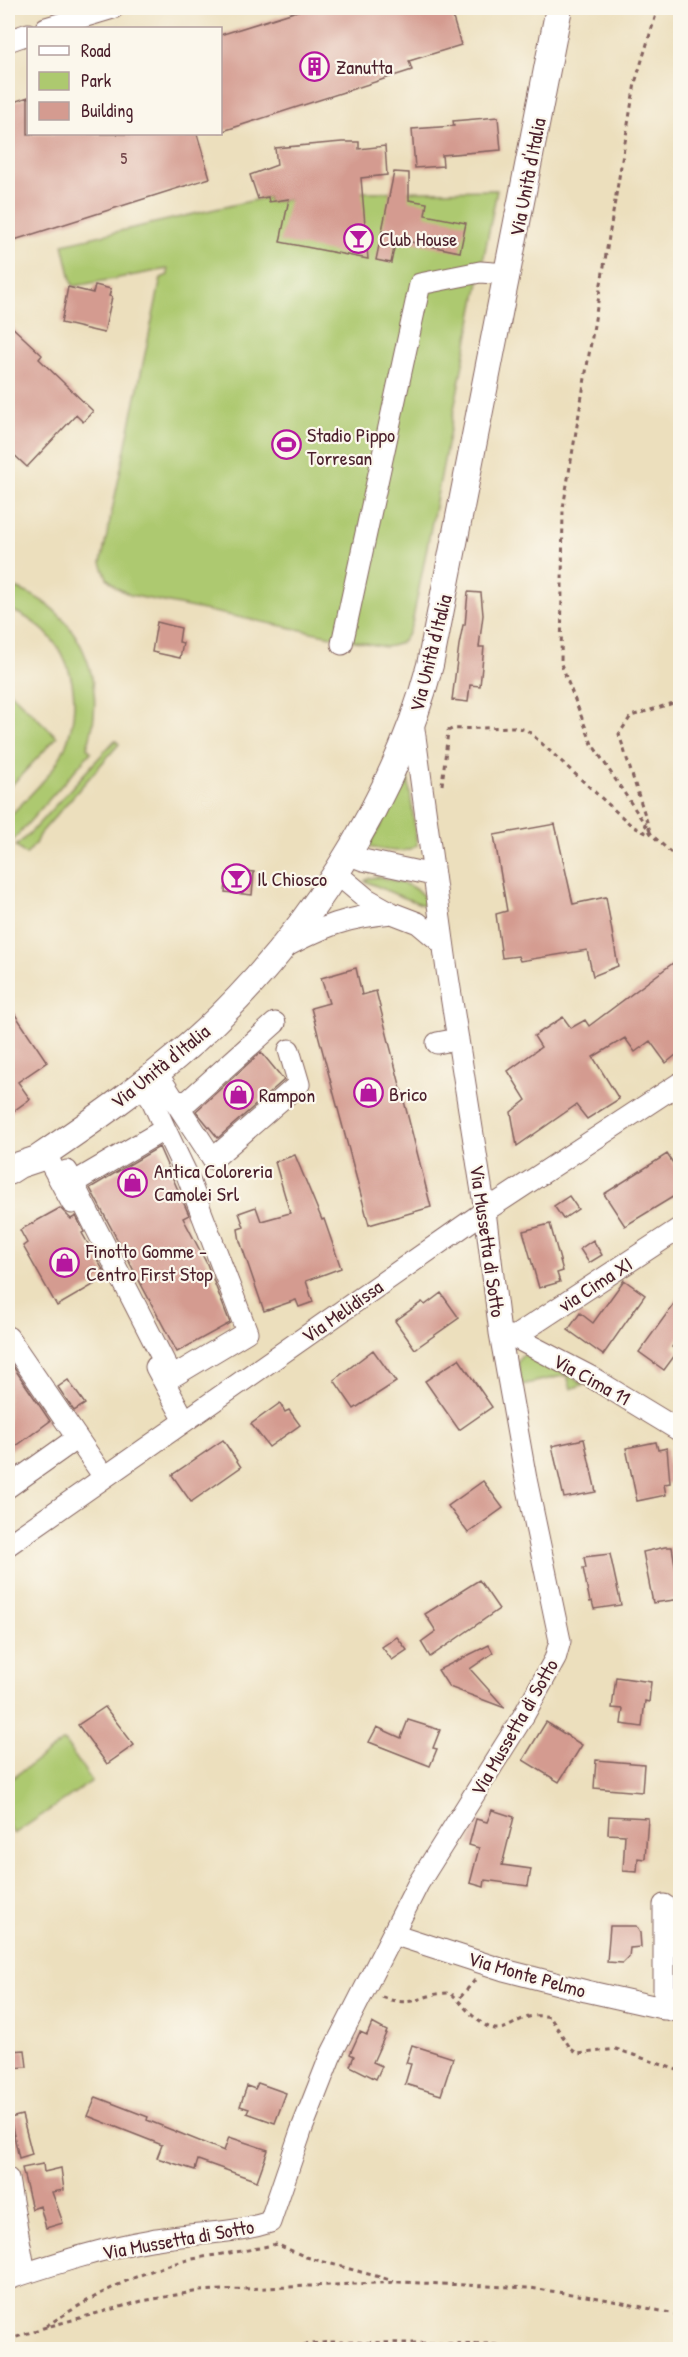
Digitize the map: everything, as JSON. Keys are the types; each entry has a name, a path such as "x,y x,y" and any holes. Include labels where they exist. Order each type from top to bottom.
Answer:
{"main road":[{"name":"Via Unità d'Italia","path":"8,1189 26,1175 46,1153 149,1078 214,1022 302,923 341,863 377,801 413,722 430,665 560,8"},
{"name":"Via Unità d'Italia","path":"8,1172 46,1153"}],"street":[{"path":"49,27 113,8"},
{"path":"8,40 27,34"},
{"path":"342,644 420,284 480,272 508,274"},
{"name":"Via Mussetta di Sotto","path":"8,2179 16,2276 148,2240 252,2228 270,2222 301,2131 330,2057 418,1884 524,1715 555,1659 560,1641 530,1501 507,1335 443,944 413,722"},
{"path":"433,875 363,860 341,863 367,899 392,913 418,922 443,944"},
{"path":"280,950 318,929 357,916 392,913"},
{"path":"177,1102 188,1101 275,1023"},
{"path":"437,1043 458,1039"},
{"path":"149,1078 177,1102 213,1159 299,1084 289,1050"},
{"path":"46,1153 73,1183 172,1377 248,1332 187,1175 152,1100 149,1078"},
{"name":"Via Melidissa","path":"8,1545 485,1211 681,1083"},
{"path":"73,1183 165,1129"},
{"path":"46,1153 185,1421"},
{"name":"via Cima XI","path":"507,1335 679,1230"},
{"name":"Via Cima 11","path":"507,1335 591,1377 681,1431"},
{"path":"8,1337 104,1477"},
{"path":"8,1487 77,1438"},
{"name":"Via Monte Pelmo","path":"393,1934 576,1989 672,2010 663,1905"}],"path":[{"path":"658,8 634,83 562,508 561,664 592,744 652,835 681,861"},
{"path":"652,835 619,734 631,716 681,702"},
{"path":"441,789 448,731 514,727 527,730 632,826 652,835"},
{"path":"458,2000 480,1974 484,1963"},
{"path":"364,1990 398,2003 418,2001 439,1992 451,1993 471,2016 486,2027 501,2031 537,2014 550,2017 571,2049 578,2054 616,2049 681,2071"},
{"path":"43,2328 105,2291 140,2276 197,2258 254,2250 276,2244 306,2257 399,2282"},
{"path":"8,2340 142,2301 200,2291 399,2282 530,2288 599,2298 681,2315"},
{"path":"259,2349 330,2342 489,2344 536,2349"}],"green space":[{"name":"Stadio Pippo Torresan","path":"497,190 412,624 403,641 385,647 130,595 117,588 107,578 101,563 161,278 168,275 168,269 75,286 72,284 63,244 268,197 269,202 362,192"},
{"path":"8,586 32,595 53,609 70,627 82,648 91,672 94,697 93,722 87,747 91,752 8,846 8,818 47,776 60,757 72,726 74,705 67,665 58,647 45,632 28,619 8,609"},
{"path":"8,690 57,737 8,789"},
{"path":"115,740 119,744 39,835 26,855 16,846"},
{"path":"407,769 417,845 400,851 368,847 390,809"},
{"path":"379,877 416,889 422,894 429,907 365,881"},
{"path":"525,1355 549,1364 584,1384 571,1389 567,1375 521,1385 518,1362 521,1356"},
{"path":"64,1741 92,1781 14,1834 8,1825 8,1781"}],"building":[{"name":"Zanutta","path":"307,8 450,8 461,45 409,61 412,70 222,131 222,34"},
{"path":"27,97 27,135 197,135 210,178 8,242 8,104"},
{"path":"498,117 501,150 442,155 443,166 415,168 412,129 454,126 453,121"},
{"path":"359,142 359,149 385,146 387,175 361,178 368,259 280,242 289,199 269,202 268,197 258,199 250,175 277,165 275,148"},
{"path":"394,172 409,173 409,200 427,203 425,215 466,223 460,252 396,239 391,263 376,260"},
{"path":"95,285 111,289 109,296 112,297 104,333 61,323 68,287 93,293"},
{"path":"8,323 42,355 39,359 93,411 83,422 76,415 27,467 8,449"},
{"path":"468,592 481,593 483,615 479,647 484,647 480,686 470,685 468,702 452,700 459,645 463,625 465,625"},
{"path":"157,622 181,628 179,642 183,643 180,658 152,652"},
{"path":"555,824 573,904 606,897 618,966 593,976 587,950 520,961 518,956 502,958 496,914 507,911 494,835"},
{"path":"230,870 254,872 252,895 225,892 227,875 230,875"},
{"path":"681,957 681,1051 666,1063 650,1041 635,1052 625,1038 593,1057 619,1099 587,1119 576,1105 517,1146 511,1112 526,1100 508,1071 541,1047 534,1036 563,1017 571,1028 585,1020 589,1026"},
{"name":"Brico","path":"356,968 362,995 376,991 431,1207 369,1225 311,1008 329,1003 321,978"},
{"path":"8,1004 47,1062 18,1082 30,1099 8,1115"},
{"name":"Rampon","path":"261,1052 284,1080 218,1138 196,1111"},
{"path":"159,1147 189,1215 183,1218 207,1264 230,1323 177,1352 90,1188"},
{"path":"667,1154 681,1175 681,1192 625,1226 604,1194"},
{"path":"295,1155 322,1220 324,1219 341,1268 306,1281 313,1302 299,1307 296,1300 264,1311 240,1241 238,1229 244,1227 239,1213 256,1207 261,1221 290,1213 275,1162"},
{"path":"569,1196 578,1209 563,1219 554,1206"},
{"name":"Finotto Gomme - Centro First Stop","path":"60,1208 71,1219 76,1216 84,1232 82,1233 107,1277 57,1306 23,1246 27,1243 20,1230"},
{"path":"550,1224 563,1271 557,1273 560,1282 539,1288 523,1231"},
{"path":"593,1240 602,1255 589,1263 580,1249"},
{"path":"624,1280 645,1295 603,1355 568,1330 580,1313 593,1323"},
{"path":"441,1293 459,1318 415,1349 395,1321 422,1302 425,1305"},
{"path":"681,1294 681,1335 672,1347 678,1351 664,1370 639,1352"},
{"path":"373,1350 396,1382 354,1409 334,1380"},
{"path":"8,1359 50,1421 8,1452"},
{"path":"459,1359 492,1407 459,1430 425,1381"},
{"path":"68,1380 85,1404 74,1411 58,1387"},
{"path":"280,1403 285,1412 289,1410 300,1425 269,1447 251,1424"},
{"path":"584,1439 596,1492 564,1498 552,1446"},
{"path":"223,1440 241,1467 191,1502 172,1475"},
{"path":"656,1442 658,1450 667,1448 670,1483 664,1484 666,1495 637,1501 626,1448"},
{"path":"483,1481 503,1508 468,1533 448,1506"},
{"path":"672,1547 681,1599 653,1603 643,1552"},
{"path":"610,1554 621,1605 594,1609 592,1601 590,1602 583,1568 586,1568 584,1557"},
{"path":"479,1580 499,1609 430,1657 421,1642 436,1631 425,1614"},
{"path":"397,1637 407,1650 392,1660 382,1647"},
{"path":"489,1645 493,1653 470,1669 505,1708 449,1687 438,1670"},
{"path":"616,1677 651,1682 649,1702 645,1701 642,1727 621,1724 623,1709 612,1708"},
{"path":"105,1707 134,1745 107,1764 78,1725"},
{"path":"408,1720 440,1730 433,1748 437,1749 430,1766 369,1742 377,1727 401,1738"},
{"path":"546,1722 582,1745 559,1782 523,1760"},
{"path":"596,1760 644,1764 642,1792 594,1788"},
{"path":"492,1810 514,1817 502,1865 531,1869 528,1886 485,1880 484,1887 470,1883 479,1848 469,1845 476,1819 487,1822"},
{"path":"609,1816 648,1818 645,1859 638,1858 637,1872 623,1871 625,1835 608,1834"},
{"path":"610,1926 636,1926 640,1933 641,1947 630,1948 629,1957 623,1963 607,1962"},
{"path":"372,2023 387,2031 373,2062 382,2066 376,2079 350,2066 354,2056 350,2054 360,2032 367,2035"},
{"path":"412,2045 453,2058 441,2095 405,2084 411,2064 406,2063"},
{"path":"25,2050 27,2067 11,2068 10,2051"},
{"path":"258,2083 286,2093 275,2123 247,2113 249,2109 240,2106 247,2086 255,2089"},
{"path":"96,2097 224,2151 229,2137 268,2150 257,2181 198,2160 195,2170 157,2158 162,2145 88,2116"},
{"path":"22,2115 32,2154 19,2158 10,2118"},
{"path":"43,2164 44,2172 61,2168 64,2190 52,2192 63,2223 46,2228 40,2206 32,2209 22,2168"}],"place":[{"name":"Zanutta","path":"315,66"},
{"name":"Club House","path":"358,238"},
{"name":"Stadio Pippo Torresan","path":"286,445"},
{"name":"Il Chiosco","path":"236,878"},
{"name":"Brico","path":"368,1093"},
{"name":"Rampon","path":"238,1094"},
{"name":"Antica Coloreria Camolei Srl","path":"133,1182"},
{"name":"Finotto Gomme - Centro First Stop","path":"65,1262"}]}
